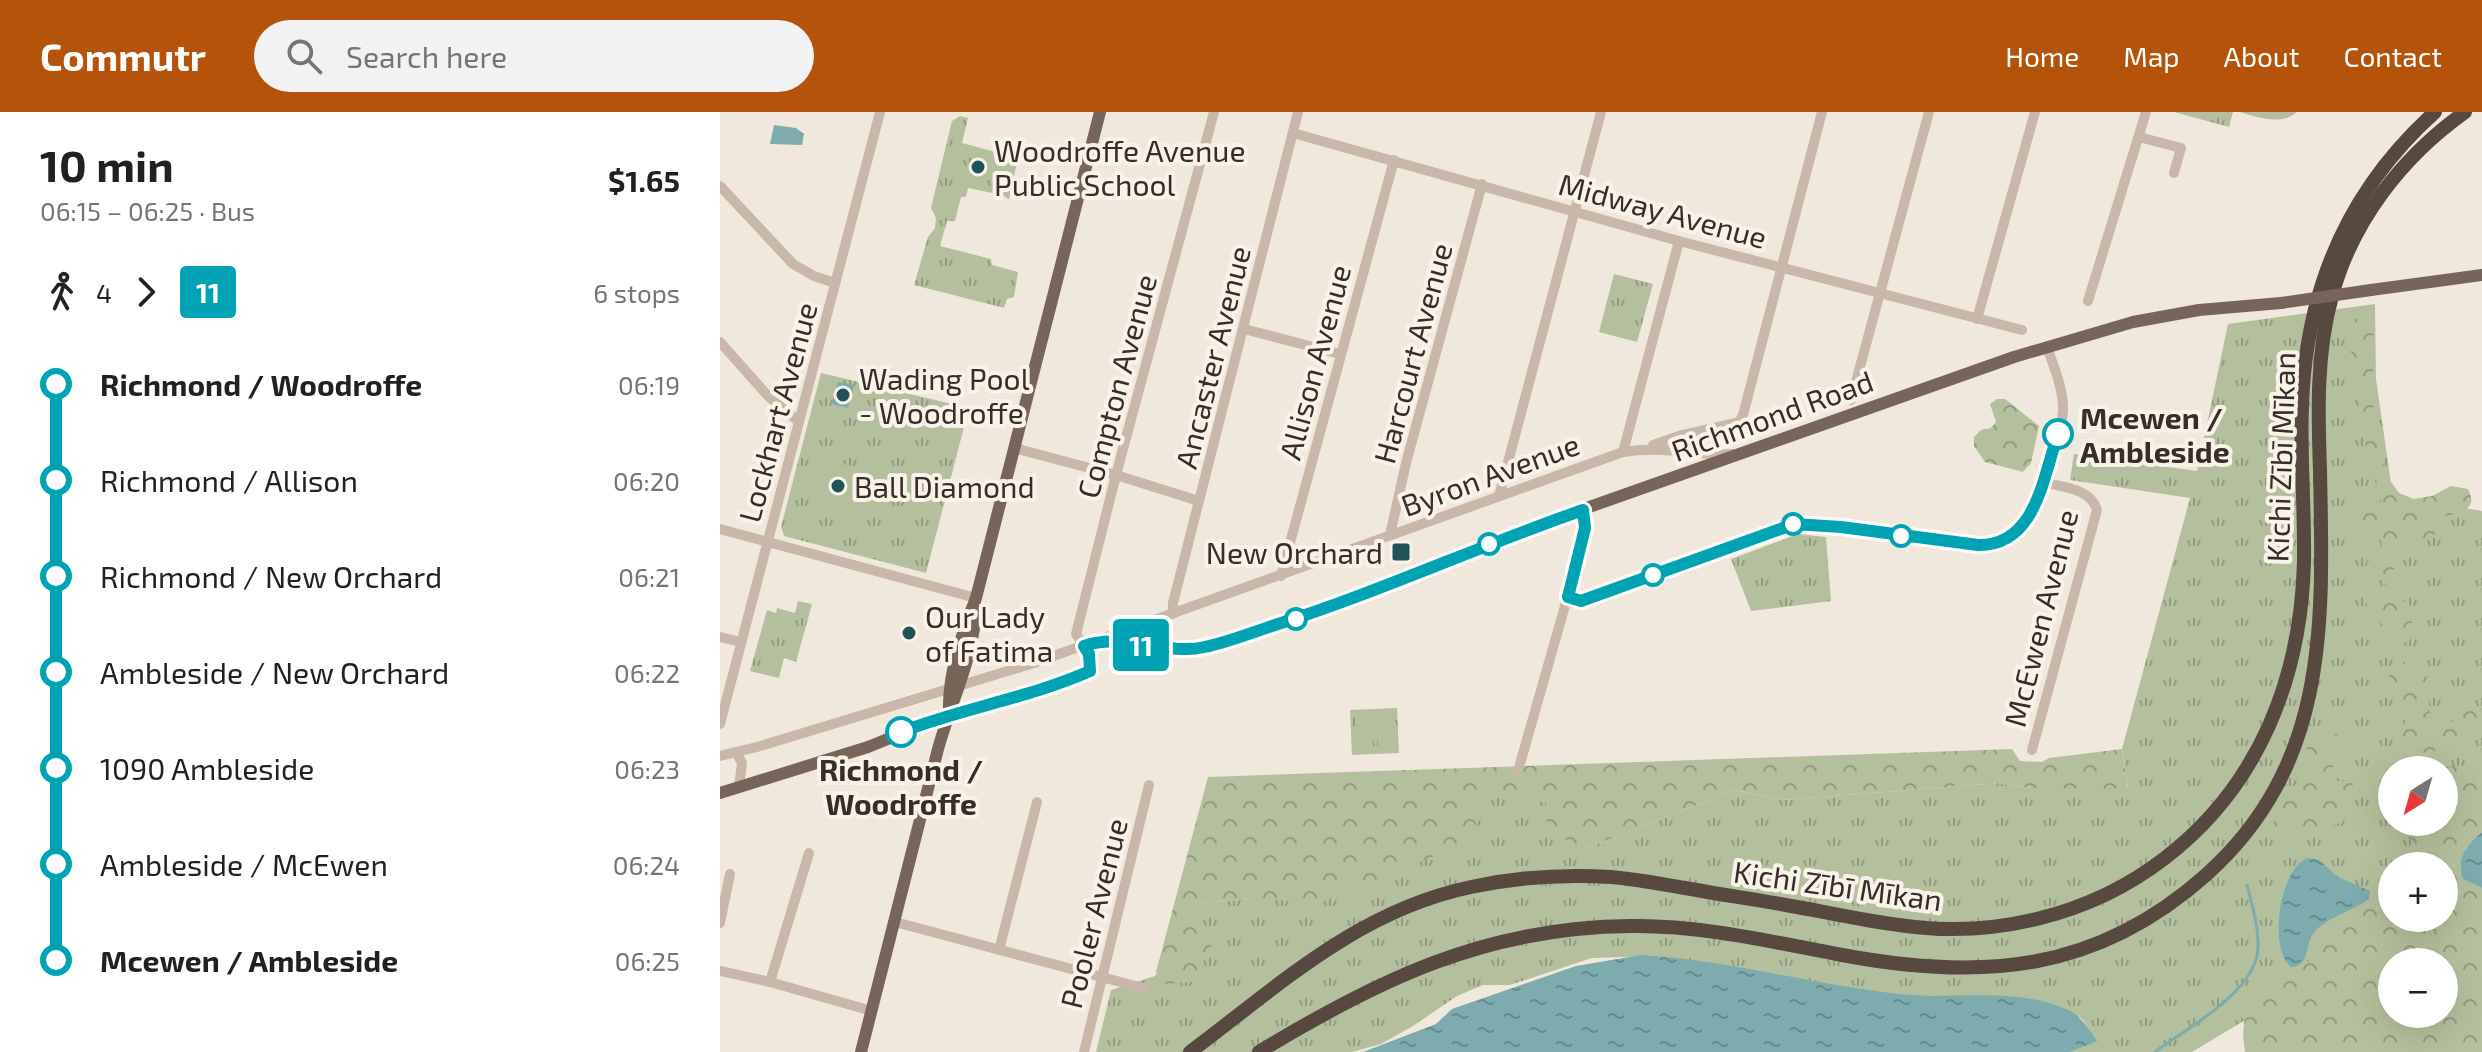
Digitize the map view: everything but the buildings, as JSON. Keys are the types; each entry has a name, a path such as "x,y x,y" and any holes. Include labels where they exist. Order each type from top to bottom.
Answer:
{"highway":[{"name":"Kichi Zībī Mīkan","path":"1196,1050 1284,977 1343,937 1421,901 1474,886 1543,876 1616,877 1902,926 1972,929 2041,919 2079,907 2117,889 2165,858 2201,827 2237,783 2261,745 2282,696 2297,637 2302,593 2303,390 2318,297 2332,253 2357,203 2409,136 2435,112"},
{"name":"Kichi Zībī Mīkan","path":"1259,1052 1412,970 1480,946 1549,932 1618,926 1681,928 1932,969 1984,969 2043,961 2088,948 2144,921 2180,897 2221,860 2263,807 2289,759 2309,699 2318,653 2322,597 2318,421 2320,368 2330,300 2340,269 2362,221 2388,185 2429,141 2465,112"}],"main road":[{"path":"861,1052 1100,112"},
{"name":"Richmond Road","path":"1089,644 1116,641 1182,649 1202,648 1296,619 1527,529 1734,454 2047,347 2129,323 2482,275"},
{"path":"720,793 868,747 948,713 1053,687 1090,671"}],"street":[{"name":"Lockhart Avenue","path":"720,724 880,112"},
{"name":"Compton Avenue","path":"1090,671 1089,644 1076,634 1214,112"},
{"name":"Ancaster Avenue","path":"1173,614 1173,603 1298,112"},
{"path":"1499,496 1601,112"},
{"path":"1645,448 1682,435 1739,422 1743,415 1822,112"},
{"path":"1851,400 1929,112"},
{"path":"1977,319 2035,112"},
{"path":"2088,301 2146,112"},
{"name":"Midway Avenue","path":"1293,133 1679,241 2022,330"},
{"path":"2139,137 2181,148 2174,173"},
{"name":"Allison Avenue","path":"1281,576 1394,160"},
{"name":"Harcourt Avenue","path":"1390,535 1406,463 1482,184"},
{"path":"720,186 793,264 835,283"},
{"path":"1623,452 1679,241"},
{"path":"1244,329 1340,354"},
{"path":"720,342 768,396 798,421"},
{"name":"McEwen Avenue","path":"2032,750 2097,510 2086,494 2042,482 2063,414 2062,396 2047,347"},
{"path":"1014,448 1199,501"},
{"name":"Byron Avenue","path":"720,756 955,688 1089,644 1623,452 1645,448 1710,455 1734,454"},
{"path":"1568,597 1581,601 1786,526 1802,523 1978,545 1998,543 2012,536 2027,522 2042,482"},
{"path":"1518,771 1568,597 1585,528 1583,510"},
{"path":"720,529 976,598"},
{"path":"720,637 741,642"},
{"path":"736,752 742,763 739,787"},
{"name":"Pooler Avenue","path":"1084,1052 1149,785"},
{"path":"999,950 1037,802"},
{"path":"770,982 809,853"},
{"path":"720,923 730,874"},
{"path":"895,922 1143,988"},
{"path":"720,971 872,1011"}],"green space":[{"path":"2174,112 2233,112 2229,127"},
{"path":"2240,112 2297,112 2277,119"},
{"path":"960,116 968,118 962,143 1018,158 1009,199 968,188 966,197 961,197 955,221 947,221 940,246 991,259 992,265 1018,272 1014,297 1007,299 1004,308 914,285 928,237 935,228 936,218 931,208 952,121"},
{"path":"1614,274 1653,284 1637,342 1599,332"},
{"path":"2375,304 2376,379 2393,497 2482,511 2482,776 2458,772 2458,756 2378,756 2378,836 2443,836 2443,852 2378,852 2378,928 2262,1010 2192,1052 2070,1052 2098,1041 2082,1019 2064,1008 2035,1002 1910,998 1654,956 1592,958 1510,985 1483,985 1457,996 1381,1044 1352,1052 1096,1052 1111,990 1155,976 1200,903 1254,899 1481,794 1547,802 1584,849 1735,790 1782,800 1998,783 2032,788 2128,788 2122,749 2190,498 2070,480 2074,454 2197,471 2228,324"},
{"path":"2364,316 2370,319 2373,331 2373,430 2389,479 2399,493 2414,499 2432,496 2451,486 2468,489 2471,497 2471,503 2463,511 2435,517 2436,534 2403,548 2382,548 2381,539 2357,526 2353,519 2355,507 2360,502 2379,503 2382,500 2362,422 2360,375 2348,345 2348,325"},
{"path":"821,373 969,408 926,573 784,536 781,527"},
{"path":"1997,399 2005,399 2039,426 2031,463 2023,472 1985,462 1974,446 1974,437 1996,422 1990,404"},
{"name":"Ball Diamond","path":"819,459 871,470 862,521 834,516 815,505 809,486"},
{"path":"1798,534 1826,537 1831,601 1751,611 1731,559"},
{"path":"2380,558 2398,562 2399,569 2388,570 2398,579 2397,597 2389,593 2385,582 2377,574 2371,584 2367,582 2367,562"},
{"path":"2367,593 2393,602 2402,600 2409,603 2413,613 2410,640 2406,643 2401,641 2386,629 2376,617 2380,612 2364,602 2363,595"},
{"path":"798,601 812,604 796,662 784,658 779,678 750,671 767,610 776,613 777,608 795,613"},
{"path":"2403,662 2422,669 2426,676 2433,720 2448,723 2468,709 2482,707 2482,730 2436,751 2416,753 2403,748 2398,743 2405,718 2391,689 2389,675"},
{"path":"1397,708 1399,753 1352,755 1350,710"},
{"path":"1391,715 1392,747 1378,747 1376,716"},
{"path":"1372,716 1373,747 1359,748 1357,717"},
{"path":"2340,733 2349,742 2335,760 2332,775 2334,781 2351,781 2355,797 2351,813 2341,822 2294,837 2281,837 2269,831 2283,802 2306,781 2307,745"},
{"path":"2012,749 2020,761 2042,762 2049,758 2122,749 2128,789 2032,788 1998,783 1782,800 1735,790 1584,849 1547,830 1546,802 1481,795 1473,840 1322,902 1254,899 1201,903 1189,921 1218,933 1193,982 1165,984 1156,972 1208,777"},
{"path":"2482,764 2482,832 2466,848 2463,879 2482,888 2482,1052 2245,1052 2246,1001 2296,973 2371,903 2378,900 2378,932 2458,932 2458,852 2407,852 2412,842 2407,836 2458,836 2458,766"}],"water":[{"path":"774,125 796,128 804,134 802,145 770,144"},
{"name":"Wading Pool - Woodroffe","path":"838,382 854,385 848,408 832,404"},
{"path":"2482,832 2482,888 2463,879 2461,864 2467,847"},
{"path":"2308,858 2319,860 2338,877 2370,891 2369,899 2319,927 2311,938 2302,963 2291,967 2284,958 2280,944 2280,910 2290,877 2298,865"},
{"path":"1641,955 1706,962 1900,994 2024,998 2070,1011 2098,1041 2070,1052 1363,1052 1436,1024 1452,1009 1576,966"}],"waterway":[{"path":"2155,1052 2218,1008 2246,979 2258,948 2255,916 2247,885"}],"bus line":[{"name":"11","path":"901,732 947,715 1053,687 1090,671 1091,661 1084,646 1094,642 1202,648 1296,619 1583,510 1585,528 1568,597 1581,601 1794,524 1978,545 1998,543 2016,533 2027,522 2058,434"}],"place":[{"name":"Woodroffe Avenue Public School","path":"978,167"},
{"name":"Wading Pool - Woodroffe","path":"843,395"},
{"name":"Mcewen / Ambleside","path":"2058,434"},
{"name":"Ball Diamond","path":"838,486"},
{"name":"New Orchard","path":"1401,552"},
{"name":"Our Lady of Fatima","path":"909,633"},
{"name":"Richmond / Woodroffe","path":"901,732"}]}
